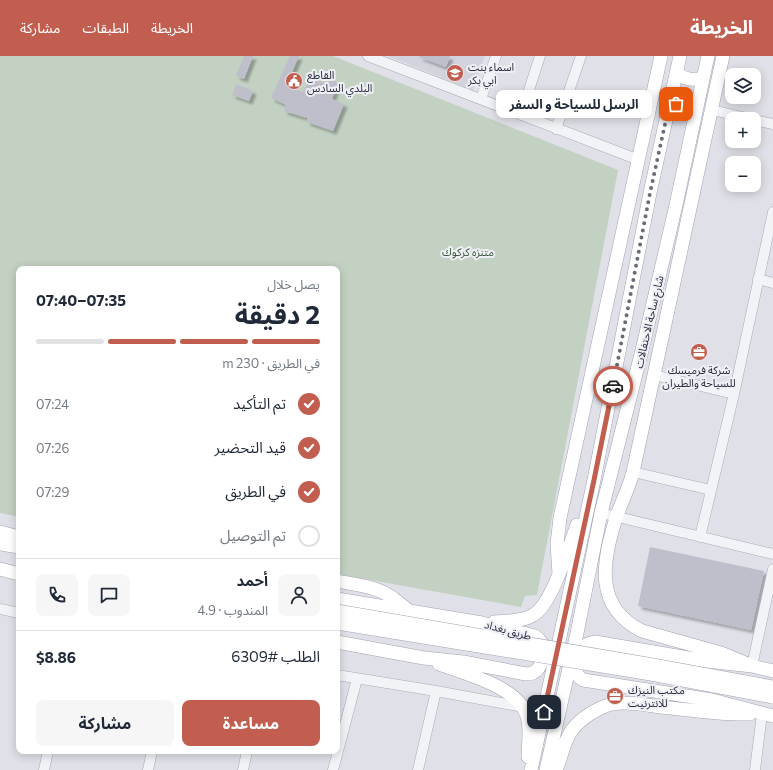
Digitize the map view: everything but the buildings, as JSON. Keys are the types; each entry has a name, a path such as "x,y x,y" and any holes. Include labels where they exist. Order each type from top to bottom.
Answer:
{"main road":[{"path":"559,574 557,544 560,518 661,56"},
{"name":"شارع ساحة الاحتفالات","path":"531,770 594,480 650,193 680,56"},
{"name":"شارع ساحة الاحتفالات","path":"546,770 577,633 601,513 644,346 708,56"},
{"path":"723,56 633,472 626,495 616,517 607,553 605,581 608,595 614,607 621,617 630,625 642,631 721,653 752,666"},
{"path":"676,73 688,80 702,78"},
{"path":"669,106 684,104 691,106 696,112"},
{"path":"632,189 650,193"},
{"path":"676,205 690,208"},
{"path":"644,346 660,349"},
{"path":"482,623 518,620 533,616 539,612 551,594 594,480"},
{"path":"0,532 16,536"},
{"path":"0,544 16,547"},
{"path":"0,569 16,573"},
{"path":"340,582 384,592 408,610"},
{"name":"طريق بغداد","path":"340,599 482,623 538,638 543,648 538,670 535,673 526,674 463,662 424,658 340,643"},
{"path":"340,612 773,687"},
{"path":"340,623 651,674 773,697"},
{"path":"768,715 712,700 583,680 577,675 576,672 582,649 594,642 706,661 752,666 773,671"},
{"path":"424,658 501,689 516,698 523,707 528,722 528,770"},
{"path":"556,770 566,741 572,730 590,714 613,704 637,704 725,714 768,715"}],"street":[{"path":"370,56 639,160"},
{"path":"481,99 496,56"},
{"path":"521,115 540,56"},
{"path":"556,129 581,56"},
{"path":"712,110 725,113"},
{"path":"761,121 773,124"},
{"path":"700,537 734,394 773,212"},
{"path":"758,279 773,283"},
{"path":"654,375 734,394"},
{"path":"633,472 711,490"},
{"path":"601,513 773,554"},
{"path":"752,666 770,602 773,569"},
{"path":"0,609 16,612"},
{"path":"340,676 523,707"},
{"path":"340,743 357,679"},
{"path":"418,770 436,691"},
{"path":"755,770 768,715"},
{"path":"44,770 47,754"},
{"path":"148,770 151,754"},
{"path":"242,770 246,754"},
{"path":"333,770 337,754"}],"shaded area":[{"name":"اسماء بنت ابي بكر","path":"388,56 485,56 473,90"}],"green space":[{"name":"متنزه كركوك","path":"0,56 333,56 618,170 537,595 525,596 521,607 340,575 340,266 16,266 16,516 0,513"}],"way so far":[{"path":"613,386 650,193 669,106 676,104"}],"place":[{"name":"اسماء بنت ابي بكر","path":"455,73"},
{"name":"القاطع البلدي السادس","path":"294,81"},
{"name":"الرسل للسياحة و السفر","path":"676,104"},
{"name":"شركة فرميسك للسياحة والطيران","path":"699,352"},
{"name":"مكتب النيزك للانترنيت","path":"615,696"}],"route":[{"path":"544,712 613,386"}]}
